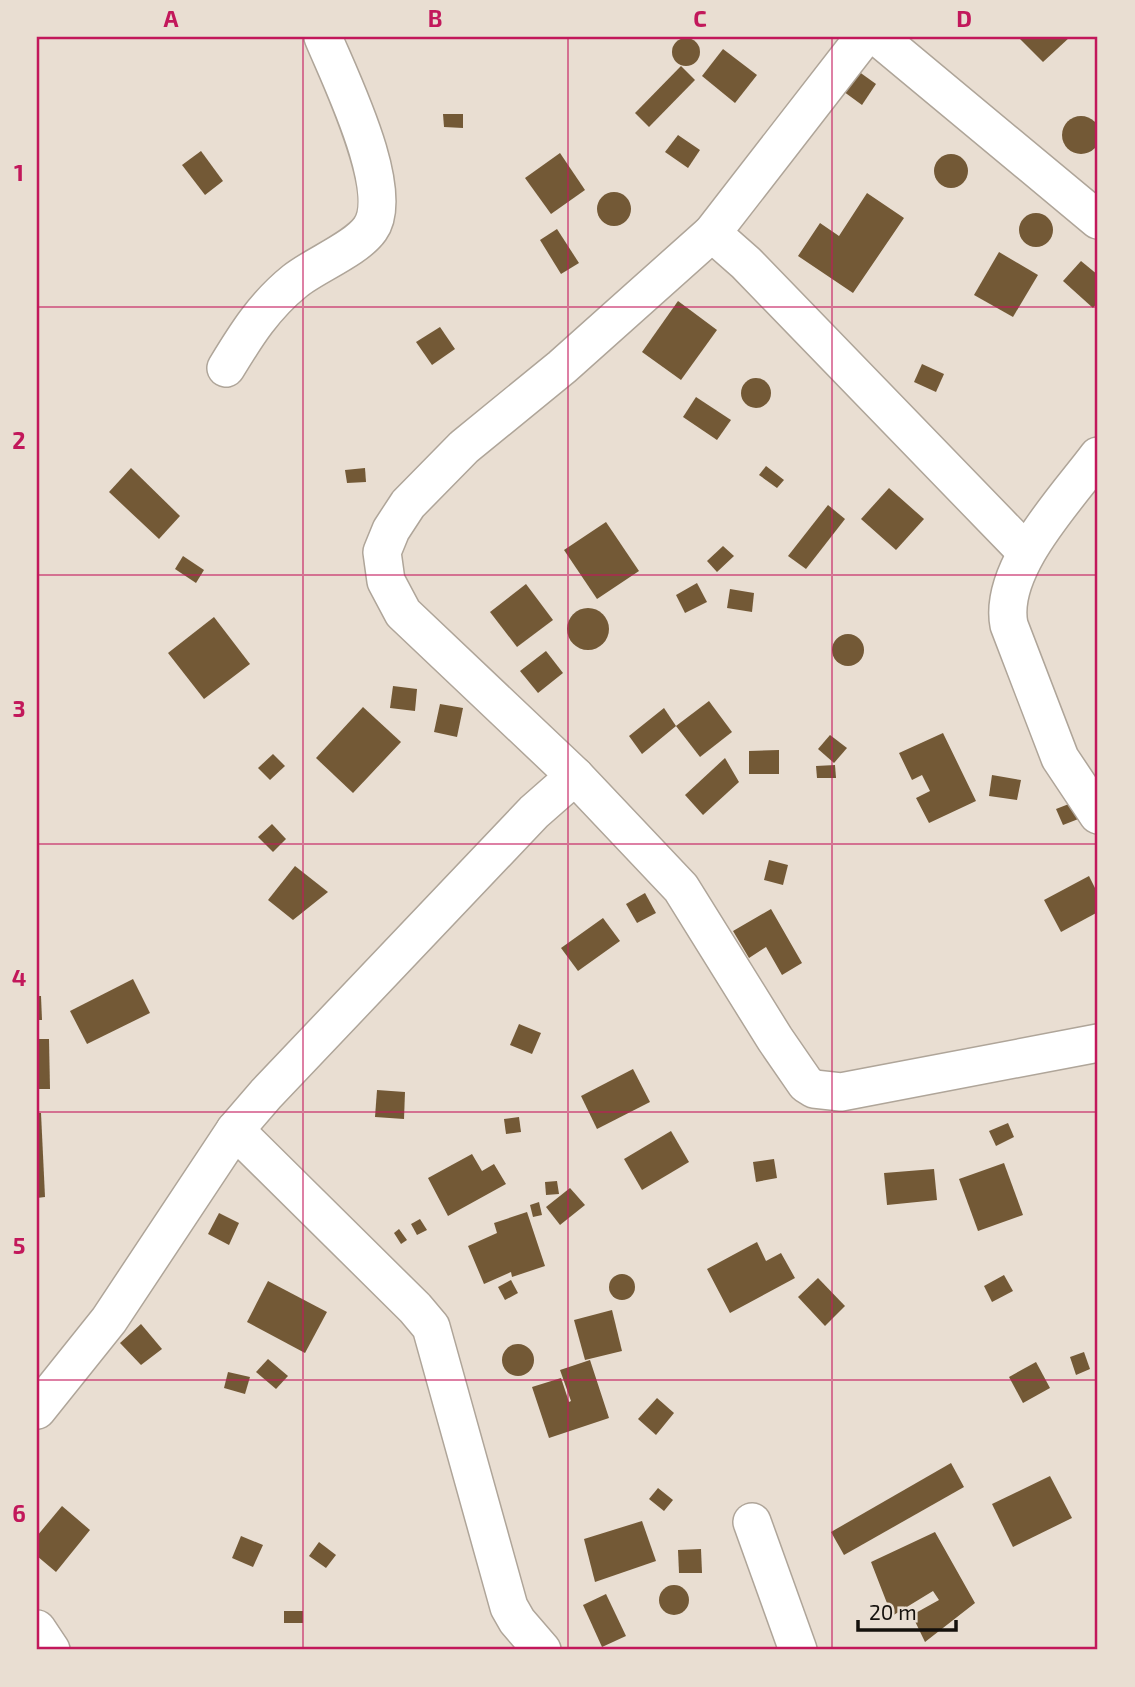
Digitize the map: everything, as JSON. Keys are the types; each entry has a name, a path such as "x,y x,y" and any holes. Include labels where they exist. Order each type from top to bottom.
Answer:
{"street":[{"path":"226,369 258,316 295,281 359,240 371,228 377,207 375,175 356,115 323,37"},
{"path":"864,37 712,233 562,367 464,447 408,504 391,530 382,552 386,581 403,613 575,775 681,888 806,1084 814,1089 841,1092 1098,1043"},
{"path":"878,37 1098,220"},
{"path":"712,233 746,263 1026,552"},
{"path":"1098,456 1026,552 1007,602 1009,625 1060,758 1098,816"},
{"path":"37,1410 109,1320 235,1130 534,812 575,775"},
{"path":"235,1130 431,1327 509,1607 541,1650"},
{"path":"752,1522 799,1650"},
{"path":"37,1629 51,1650"}],"building":[{"path":"1018,37 1070,37 1043,62"},
{"path":"686,38 696,42 700,52 696,62 686,66 676,62 672,52 676,42"},
{"path":"723,49 757,75 735,103 702,76"},
{"path":"681,66 695,80 649,127 635,113"},
{"path":"851,66 876,84 862,105 836,86"},
{"path":"443,114 463,114 463,128 444,127"},
{"path":"1081,116 1094,122 1100,135 1094,148 1081,154 1068,148 1062,135 1068,122"},
{"path":"678,135 700,150 688,168 665,152"},
{"path":"201,151 223,181 205,195 182,165"},
{"path":"560,153 585,190 551,214 525,178"},
{"path":"951,154 963,159 968,171 963,183 951,188 939,183 934,171 939,159"},
{"path":"614,192 626,197 631,209 626,221 614,226 602,221 597,209 602,197"},
{"path":"867,193 904,218 853,293 798,256 820,223 839,236"},
{"path":"1036,213 1048,218 1053,230 1048,242 1036,247 1024,242 1019,230 1024,218"},
{"path":"557,229 579,263 561,274 540,240"},
{"path":"999,252 1038,275 1013,317 974,295"},
{"path":"1081,261 1098,275 1098,302 1093,308 1063,281"},
{"path":"678,301 717,330 681,380 642,352"},
{"path":"440,327 455,349 432,365 416,342"},
{"path":"922,364 944,374 936,392 914,382"},
{"path":"756,378 767,382 771,393 767,404 756,408 745,404 741,393 745,382"},
{"path":"696,397 731,420 717,440 683,417"},
{"path":"766,466 784,480 777,488 759,475"},
{"path":"131,468 180,516 159,539 109,492"},
{"path":"365,468 366,482 347,483 345,470"},
{"path":"889,488 924,519 896,550 861,519"},
{"path":"828,505 845,519 806,569 788,556"},
{"path":"606,522 639,571 597,599 564,550"},
{"path":"723,546 734,556 717,572 707,561"},
{"path":"183,556 204,570 196,583 175,569"},
{"path":"697,583 707,602 685,613 676,595"},
{"path":"526,584 553,620 517,647 490,612"},
{"path":"730,589 754,593 752,612 727,608"},
{"path":"588,608 603,614 609,629 603,644 588,650 573,644 567,629 573,614"},
{"path":"214,617 250,664 204,699 168,653"},
{"path":"848,634 859,639 864,650 859,661 848,666 837,661 832,650 837,639"},
{"path":"546,651 563,673 538,693 520,671"},
{"path":"393,686 417,689 415,711 390,708"},
{"path":"709,701 732,732 700,757 676,726"},
{"path":"440,704 463,708 457,737 434,732"},
{"path":"363,707 401,742 353,793 316,758"},
{"path":"664,708 676,726 642,754 629,736"},
{"path":"943,733 976,801 929,823 916,798 930,791 922,775 912,780 899,753"},
{"path":"830,735 847,748 834,763 818,749"},
{"path":"779,750 779,774 749,774 749,751"},
{"path":"273,754 285,766 270,780 258,768"},
{"path":"725,758 739,782 703,815 685,795"},
{"path":"835,765 836,778 817,778 816,766"},
{"path":"992,775 1021,780 1017,800 989,796"},
{"path":"1079,800 1086,816 1063,825 1056,809"},
{"path":"272,824 286,839 273,852 258,837"},
{"path":"769,860 788,865 783,885 764,880"},
{"path":"295,866 328,892 293,920 268,900"},
{"path":"1089,876 1098,894 1098,912 1061,932 1044,900"},
{"path":"645,893 656,913 637,923 626,904"},
{"path":"771,909 802,963 782,975 766,947 749,958 733,931"},
{"path":"603,918 620,941 578,971 561,948"},
{"path":"133,979 150,1013 87,1044 70,1011"},
{"path":"37,996 41,996 42,1020 37,1020"},
{"path":"519,1024 541,1033 532,1054 510,1045"},
{"path":"37,1039 49,1039 50,1089 37,1089"},
{"path":"633,1069 650,1102 597,1129 581,1096"},
{"path":"377,1090 405,1092 404,1119 375,1117"},
{"path":"37,1113 41,1113 45,1197 37,1198"},
{"path":"519,1117 521,1132 506,1134 504,1119"},
{"path":"1008,1123 1014,1137 996,1146 989,1131"},
{"path":"671,1131 689,1162 642,1190 624,1159"},
{"path":"472,1154 482,1171 494,1164 506,1184 448,1216 428,1178"},
{"path":"774,1159 777,1178 756,1182 753,1162"},
{"path":"1004,1163 1023,1215 978,1231 959,1179"},
{"path":"934,1169 937,1200 887,1205 884,1173"},
{"path":"557,1181 559,1194 546,1195 545,1182"},
{"path":"570,1188 585,1205 560,1225 546,1207"},
{"path":"539,1202 542,1215 533,1217 530,1205"},
{"path":"527,1212 545,1266 512,1277 511,1272 484,1284 468,1246 497,1233 494,1223"},
{"path":"219,1213 239,1223 229,1245 208,1234"},
{"path":"420,1219 427,1230 417,1235 411,1224"},
{"path":"399,1229 407,1240 401,1244 394,1233"},
{"path":"757,1242 766,1261 781,1253 795,1278 730,1313 707,1269"},
{"path":"622,1274 631,1278 635,1287 631,1296 622,1300 613,1296 609,1287 613,1278"},
{"path":"1004,1275 1013,1291 992,1302 984,1286"},
{"path":"818,1278 845,1306 825,1326 798,1297"},
{"path":"511,1280 518,1293 505,1300 498,1287"},
{"path":"268,1281 327,1312 305,1353 247,1322"},
{"path":"612,1310 622,1351 585,1360 574,1320"},
{"path":"141,1324 162,1349 141,1365 120,1343"},
{"path":"518,1344 529,1349 534,1360 529,1371 518,1376 507,1371 502,1360 507,1349"},
{"path":"1084,1352 1090,1369 1076,1375 1070,1357"},
{"path":"268,1359 288,1376 276,1389 256,1372"},
{"path":"590,1360 609,1418 549,1438 532,1387 561,1378 569,1402 571,1401 560,1370"},
{"path":"1036,1362 1050,1388 1023,1403 1009,1377"},
{"path":"228,1372 250,1377 245,1394 224,1388"},
{"path":"657,1398 674,1413 656,1435 638,1419"},
{"path":"951,1463 964,1487 844,1555 831,1532"},
{"path":"1050,1476 1072,1518 1013,1547 992,1504"},
{"path":"658,1488 673,1500 664,1511 649,1499"},
{"path":"62,1506 90,1530 56,1572 37,1556 37,1536"},
{"path":"642,1521 656,1561 595,1582 584,1539"},
{"path":"935,1532 975,1603 925,1642 912,1615 939,1600 933,1591 892,1616 871,1562"},
{"path":"241,1536 263,1545 253,1567 232,1558"},
{"path":"319,1542 336,1555 326,1568 309,1556"},
{"path":"701,1549 702,1573 679,1573 678,1550"},
{"path":"674,1585 685,1589 689,1600 685,1611 674,1615 663,1611 659,1600 663,1589"},
{"path":"606,1594 626,1636 602,1647 583,1605"},
{"path":"284,1611 303,1611 303,1623 284,1623"}]}
